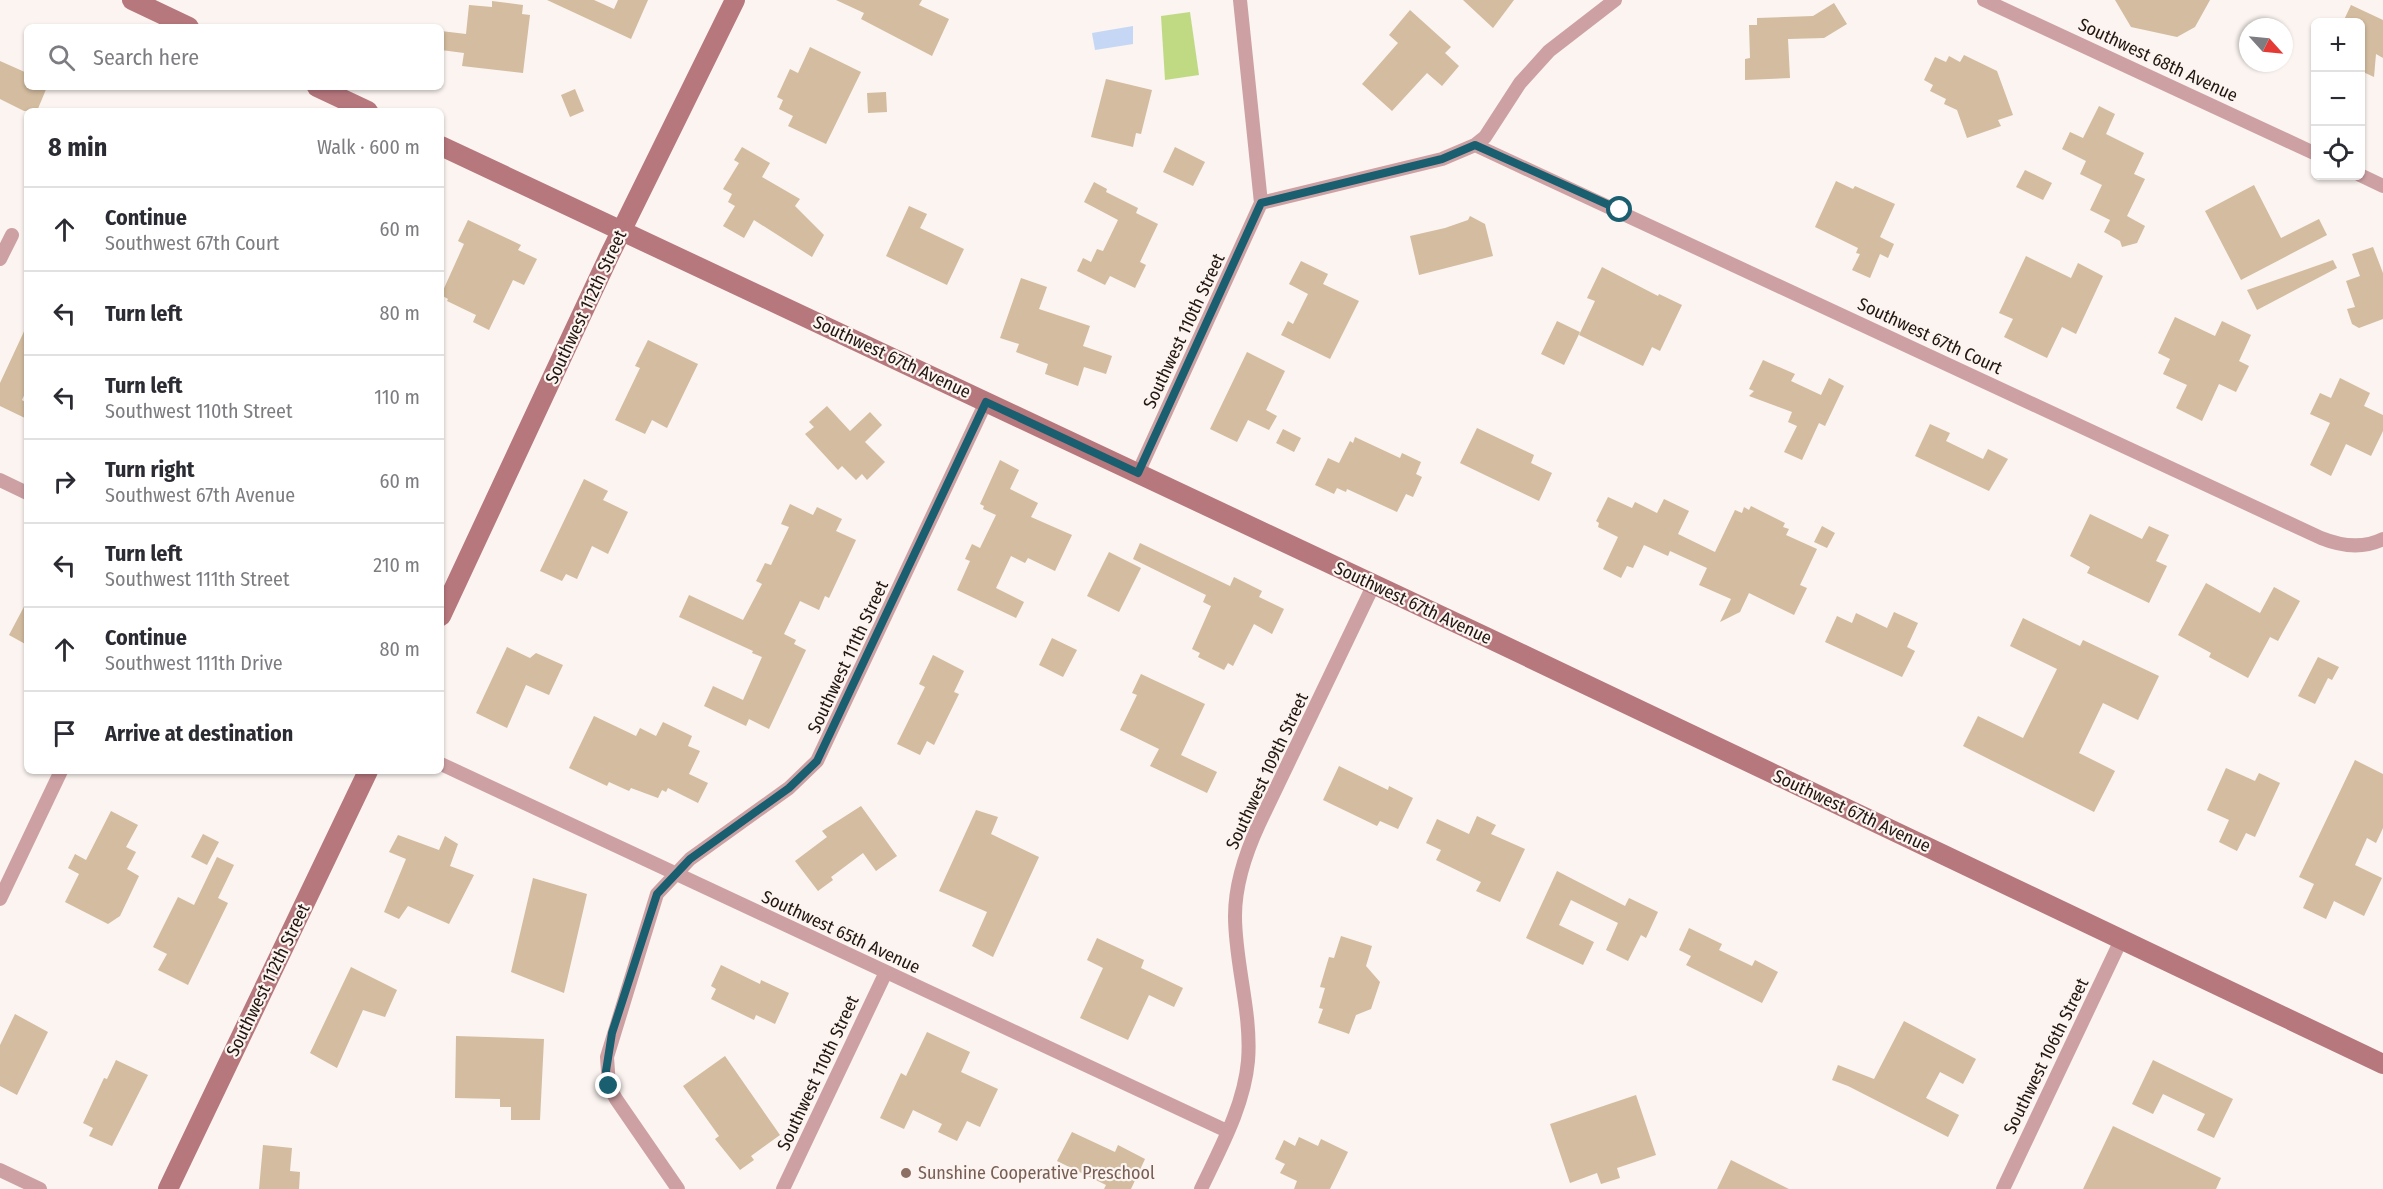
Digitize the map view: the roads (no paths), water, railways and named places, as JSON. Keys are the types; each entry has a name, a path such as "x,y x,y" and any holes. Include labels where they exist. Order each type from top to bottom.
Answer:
{"main road":[{"path":"132,0 183,24"},
{"name":"Southwest 112th Street","path":"444,610 623,230 735,0"},
{"path":"323,90 362,108"},
{"name":"Southwest 67th Avenue","path":"444,147 1374,584 2383,1064"},
{"name":"Southwest 112th Street","path":"168,1189 367,774"}],"street":[{"path":"1240,0 1261,203 1442,159 1475,145 1485,136 1520,83 1549,51 1615,0"},
{"name":"Southwest 68th Avenue","path":"1984,0 2311,152"},
{"name":"Southwest 67th Court","path":"1475,145 2321,538 2348,545 2377,541"},
{"path":"2365,177 2383,186"},
{"name":"Southwest 110th Street","path":"1138,473 1261,203"},
{"path":"0,259 12,235"},
{"name":"Southwest 111th Street","path":"678,1189 616,1099 609,1086 606,1071 612,1033 657,894 690,859 789,788 817,761 986,402"},
{"path":"0,480 24,492"},
{"name":"Southwest 109th Street","path":"1201,1189 1227,1131 1245,1080 1248,1061 1245,1001 1235,913 1245,859 1259,824 1374,584"},
{"name":"Southwest 65th Avenue","path":"444,765 1227,1131"},
{"path":"0,899 60,774"},
{"name":"Southwest 106th Street","path":"2003,1189 2122,938"},
{"name":"Southwest 110th Street","path":"783,1189 886,972"},
{"path":"0,1170 40,1189"}],"water":[{"path":"1133,26 1133,44 1095,50 1092,33"}],"place":[{"name":"Sunshine Cooperative Preschool","path":"906,1173"}]}
